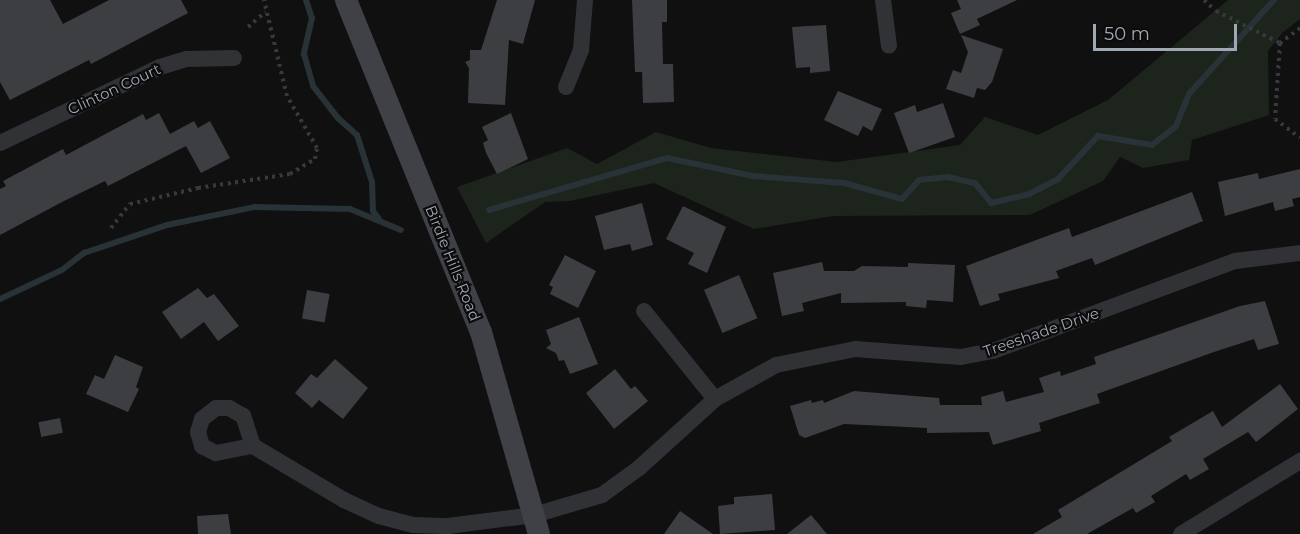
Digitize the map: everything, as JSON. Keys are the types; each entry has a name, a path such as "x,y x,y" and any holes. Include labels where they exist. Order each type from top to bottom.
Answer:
{"main road":[{"name":"Birdie Hills Road","path":"346,0 481,332 536,525"}],"street":[{"path":"566,87 581,50 585,0"},
{"path":"883,0 889,46"},
{"name":"Clinton Court","path":"0,143 160,67 186,59 234,58"},
{"name":"Treeshade Drive","path":"253,446 344,500 414,525 536,525 602,495 639,468 715,399 776,365 814,355 855,349 961,357 993,351 1235,261 1300,253"},
{"path":"644,311 715,399"},
{"path":"1181,534 1300,461"}],"path":[{"path":"111,228 130,204 198,188 290,174 315,159 317,148 287,96 265,12 264,0"},
{"path":"1204,0 1231,20 1280,43"},
{"path":"248,27 265,12"},
{"path":"1300,28 1280,43 1275,119 1300,138"}],"shaded area":[{"path":"1228,0 1300,0 1300,19 1282,33 1268,51 1269,115 1192,140 1189,160 1143,168 1120,157 1103,181 1030,215 833,216 754,229 654,183 570,201 545,202 486,243 457,187 567,148 597,164 656,132 711,148 837,162 960,145 985,117 1038,135 1108,100"}],"building":[{"path":"0,0 50,0 63,24 109,0 181,0 188,13 91,64 89,60 10,100 0,82"},
{"path":"497,0 535,0 523,44 509,40 505,105 468,103 469,68 465,62 470,60 470,50 481,50"},
{"path":"632,0 667,0 667,22 662,22 663,64 673,64 674,102 643,103 642,72 635,72"},
{"path":"957,0 1017,0 977,19 980,25 960,34 951,13 961,9"},
{"path":"826,25 830,71 810,73 810,67 796,68 792,27"},
{"path":"961,35 1003,49 992,82 985,90 977,88 974,98 946,89 953,70 961,73 968,52"},
{"path":"838,91 882,109 872,131 863,126 858,136 824,120"},
{"path":"943,103 955,137 909,153 894,113 915,105 917,112"},
{"path":"159,113 170,134 194,121 198,128 210,121 230,158 201,173 186,146 108,186 105,181 0,235 0,189 6,186 3,181 63,149 66,155 143,114 146,120"},
{"path":"511,113 528,159 497,174 486,153 483,143 488,140 482,127"},
{"path":"1300,169 1300,197 1292,199 1294,206 1275,211 1273,202 1225,216 1218,182 1258,173 1259,179"},
{"path":"1192,192 1203,221 1095,265 1092,258 1056,271 1059,278 998,294 1000,300 980,306 966,266 1069,228 1072,237"},
{"path":"642,203 653,245 632,251 630,244 604,250 595,216"},
{"path":"683,206 726,227 707,273 688,264 694,253 666,239"},
{"path":"565,255 596,271 578,308 550,294 553,287 549,285"},
{"path":"822,262 824,271 854,271 862,266 908,267 908,263 955,265 953,302 927,300 926,308 906,306 906,302 841,303 841,293 802,303 804,311 782,316 773,273"},
{"path":"739,275 757,318 722,333 704,290"},
{"path":"198,288 207,298 214,294 239,326 218,341 204,322 181,339 162,312"},
{"path":"307,290 330,294 325,323 302,319"},
{"path":"1265,301 1279,344 1258,350 1254,339 1214,352 1097,394 1100,403 1039,423 1041,431 993,445 989,432 927,433 927,428 844,424 805,438 799,435 790,406 811,400 812,403 823,400 824,403 854,391 939,398 940,405 982,405 981,397 1003,391 1006,402 1044,392 1039,378 1060,371 1061,376 1096,364 1094,357 1240,306"},
{"path":"579,317 598,364 570,374 564,360 559,361 556,353 546,348 551,344 546,330"},
{"path":"115,355 143,367 136,387 139,389 128,412 86,394 95,375 104,379"},
{"path":"335,359 368,388 343,419 319,400 312,408 295,393 311,374 317,378"},
{"path":"615,369 631,389 635,386 648,401 614,429 586,393"},
{"path":"1280,384 1298,409 1256,442 1248,432 1203,459 1209,469 1190,480 1186,474 1151,496 1155,502 1136,513 1133,508 1087,534 1033,534 1062,517 1058,510 1172,441 1169,437 1213,411 1222,427"},
{"path":"60,418 63,433 41,437 38,422"},
{"path":"772,494 775,530 720,534 718,506 734,504 734,497"},
{"path":"680,511 713,534 664,534"},
{"path":"228,514 231,534 198,534 197,516"},
{"path":"811,515 827,534 787,534"}],"waterway":[{"path":"306,0 312,18 304,54 313,86 338,118 357,135 372,182 373,211 379,219"},
{"path":"489,210 667,158 753,176 844,183 902,199 919,180 948,177 975,183 991,203 1029,194 1058,179 1098,136 1152,145 1176,126 1189,94 1274,0"},
{"path":"0,299 62,270 84,253 167,225 255,207 350,209 401,230"}]}
